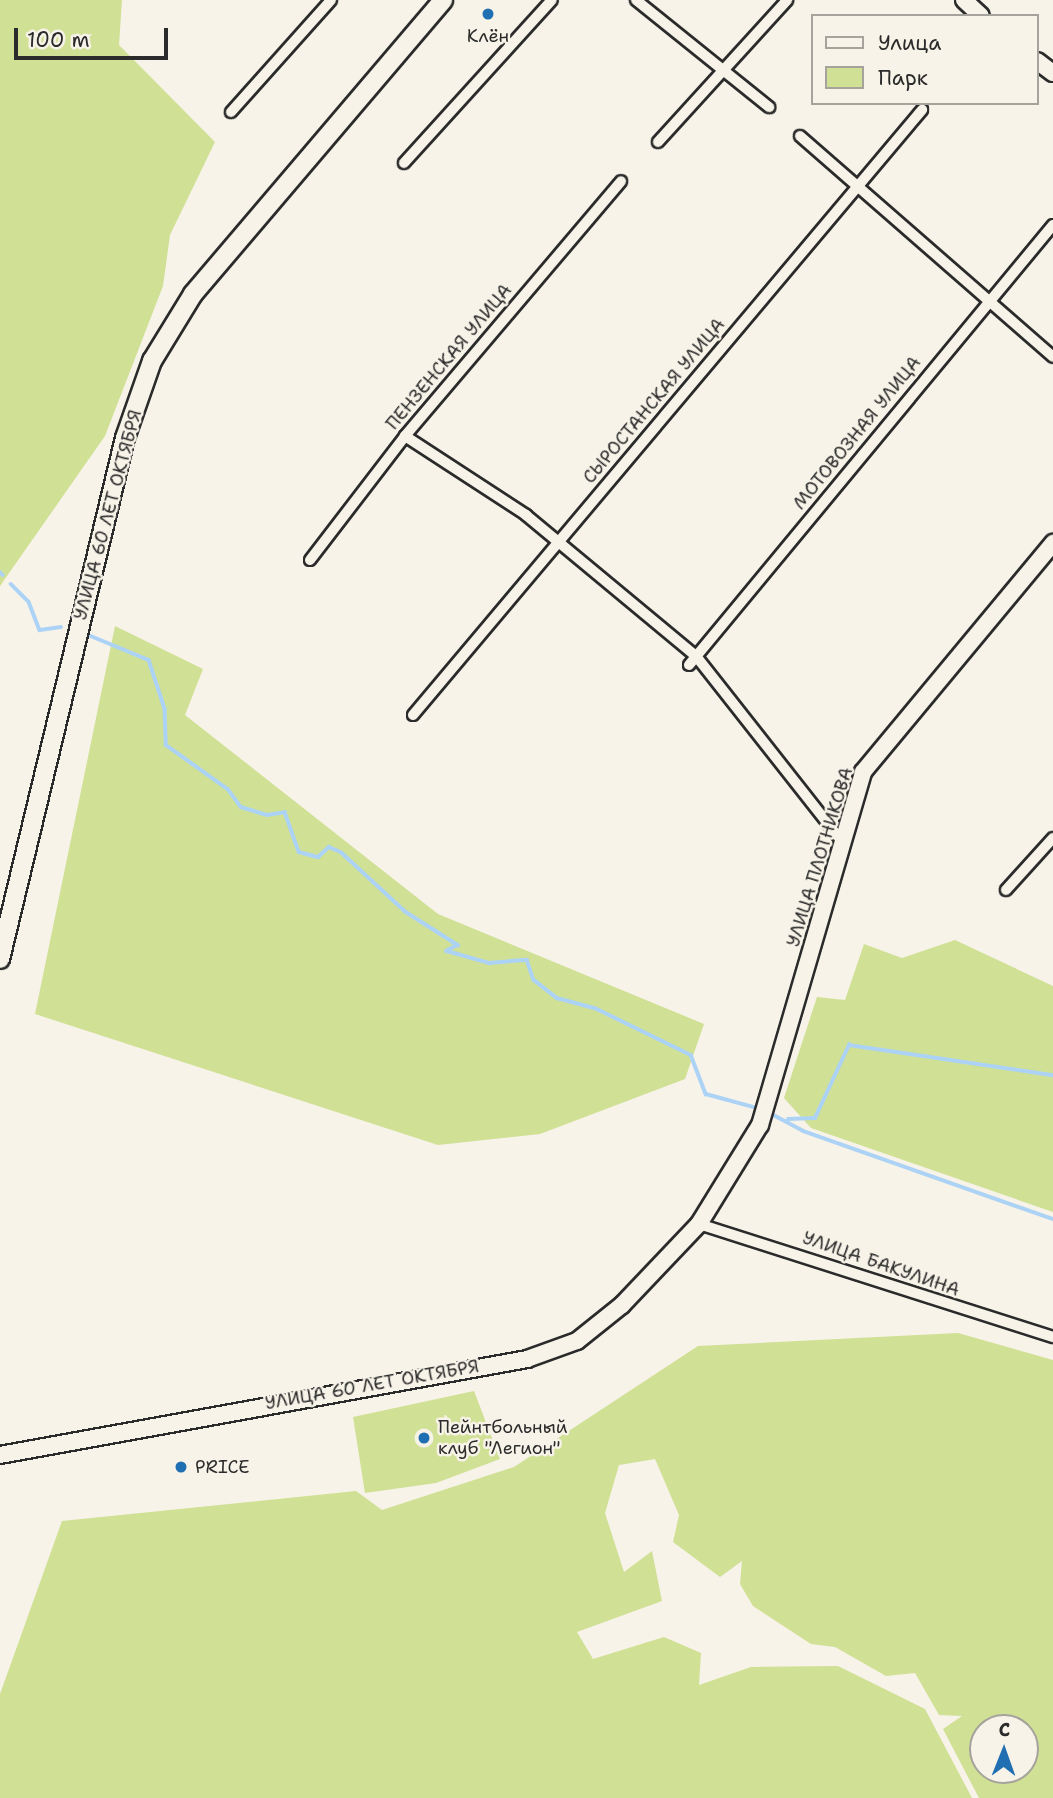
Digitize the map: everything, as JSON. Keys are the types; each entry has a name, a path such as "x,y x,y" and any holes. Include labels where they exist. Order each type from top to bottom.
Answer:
{"main road":[{"name":"УЛИЦА 60 ЛЕТ ОКТЯБРЯ","path":"0,959 125,438 152,361 193,295 443,0"}],"street":[{"path":"231,112 331,0"},
{"path":"404,163 552,0"},
{"path":"636,0 722,73 769,107"},
{"path":"658,142 787,0"},
{"path":"964,0 979,14"},
{"name":"СЫРОСТАНСКАЯ УЛИЦА","path":"413,716 922,110"},
{"path":"800,136 1053,357"},
{"name":"ПЕНЗЕНСКАЯ УЛИЦА","path":"310,560 405,436 621,181"},
{"name":"МОТОВОЗНАЯ УЛИЦА","path":"693,660 1053,225"},
{"path":"405,436 526,515 693,660 844,844"},
{"name":"УЛИЦА ПЛОТНИКОВА","path":"699,1224 760,1125 863,772 1053,543"},
{"path":"1006,890 1053,838"},
{"name":"УЛИЦА БАКУЛИНА","path":"699,1224 1053,1337"},
{"name":"УЛИЦА 60 ЛЕТ ОКТЯБРЯ","path":"0,1455 527,1359 577,1341 622,1305 699,1224"}],"green space":[{"path":"0,0 122,0 119,45 215,142 170,235 163,286 105,436 0,586"},
{"path":"115,626 203,669 185,715 438,914 704,1024 685,1079 540,1134 438,1145 35,1014"},
{"path":"955,940 1053,986 1053,1212 811,1128 784,1098 817,997 845,1000 864,944 902,958"},
{"path":"958,1333 1053,1360 1053,1798 979,1798 972,1784 1039,1784 1039,1714 969,1714 969,1779 943,1729 962,1716 939,1715 915,1673 886,1676 835,1647 811,1644 753,1606 740,1584 742,1561 720,1577 673,1542 679,1515 655,1459 619,1465 605,1513 624,1572 652,1551 662,1601 577,1632 593,1659 664,1637 701,1653 699,1685 751,1667 838,1666 925,1709 972,1798 0,1798 0,1694 62,1521 356,1491 382,1510 514,1467 698,1346"},
{"name":"Пейнтбольный клуб \"Легион\"","path":"474,1391 500,1459 436,1483 365,1493 353,1417"}],"waterway":[{"path":"0,572 3,575"},
{"path":"11,584 29,602 40,630 61,627"},
{"path":"91,636 149,660 165,709 166,745 228,789 241,807 267,815 285,812 299,852 318,857 329,847 341,852 406,912 458,945 447,951 489,963 527,960 534,980 557,998 595,1008 691,1055 706,1094 761,1109"},
{"path":"788,1119 815,1118 849,1045 1053,1075"},
{"path":"768,1112 803,1131 1053,1219"}],"place":[{"name":"Клён","path":"488,14"},
{"name":"Пейнтбольный клуб \"Легион\"","path":"424,1438"},
{"name":"PRICE","path":"181,1467"}]}
